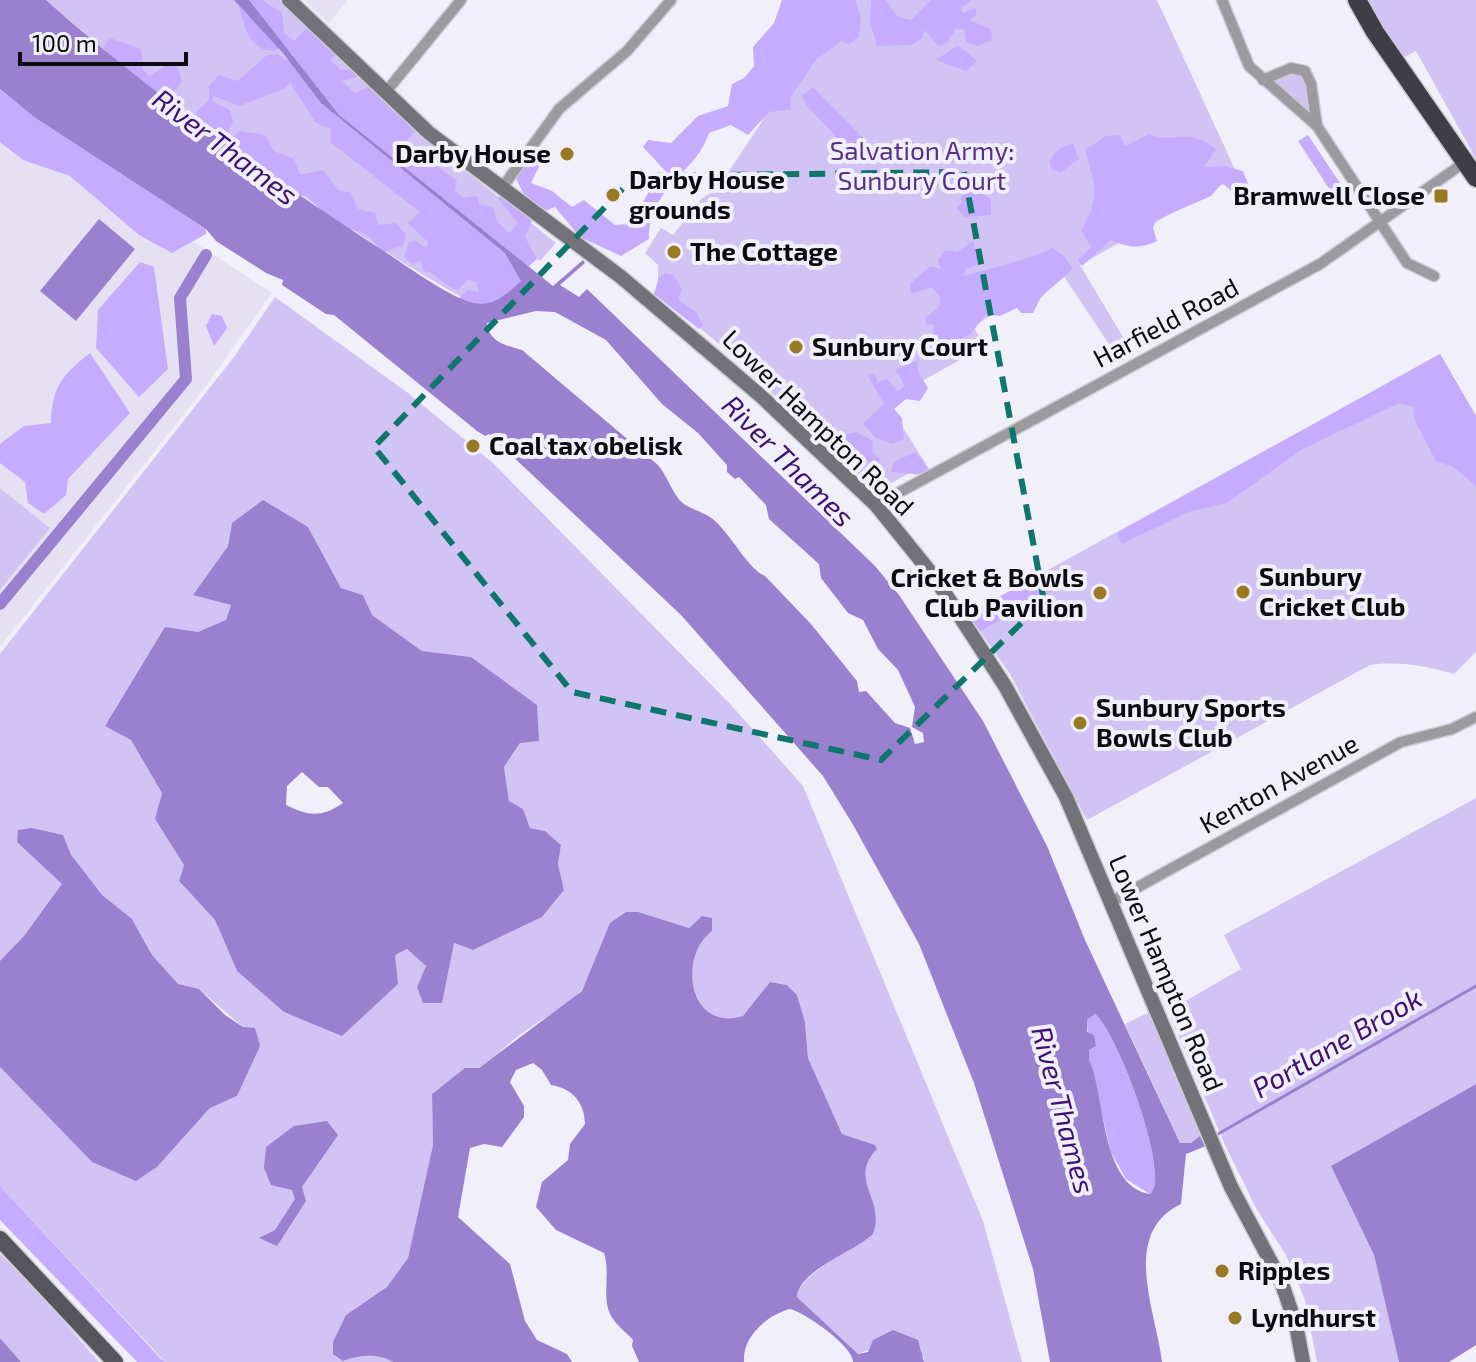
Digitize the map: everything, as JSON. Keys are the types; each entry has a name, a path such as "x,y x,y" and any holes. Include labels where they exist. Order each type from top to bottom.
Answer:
{"highway":[{"path":"1357,0 1375,32 1476,178"}],"main road":[{"path":"0,1239 115,1362"}],"street":[{"name":"Lower Hampton Road","path":"289,0 429,133 638,291 762,397 876,505 935,578 1005,686 1066,797 1240,1206 1281,1281 1296,1325 1303,1362"},
{"path":"385,93 461,0"},
{"path":"502,188 559,109 627,51 671,0"},
{"path":"1222,0 1239,48 1263,80 1317,126 1407,263 1434,276"},
{"path":"1263,80 1291,68 1305,71 1311,84 1317,126"},
{"name":"Harfield Road","path":"876,505 1258,299 1381,224 1465,162"},
{"name":"Kenton Avenue","path":"1109,903 1401,742 1452,729 1476,717"}],"highlighted area":[{"path":"964,172 1044,601 881,760 572,692 374,447 635,176"}],"shaded area":[{"path":"237,0 262,0 282,13 284,33 295,41 310,24 339,52 330,60 341,70 355,69 359,76 342,81 355,93 369,87 417,129 402,147 416,161 425,159 457,180 455,191 463,198 477,196 480,205 493,207 497,221 509,233 518,223 498,198 503,191 534,216 525,237 537,259 529,266 534,300 467,316 458,300 467,290 479,292 476,282 468,280 458,290 424,271 420,261 412,264 404,257 409,242 416,241 427,248 428,242 408,223 420,212 330,142 331,129 316,123 290,83 284,89 239,106 214,96 212,101 230,110 233,121 227,136 210,136 194,123 197,111 209,100 209,86 219,75 238,81 267,55 278,54 287,61 293,55 279,46 278,50 268,50 253,42"},
{"path":"304,0 348,0 329,23"},
{"path":"782,0 855,0 861,17 859,36 849,44 841,41 815,61 790,98 791,110 769,112 748,135 731,125 709,133 703,147 657,206 649,239 621,256 580,237 555,207 543,212 523,193 515,176 538,146 545,155 531,183 552,191 572,207 584,200 615,225 631,224 653,184 670,176 643,147 648,140 671,143 698,116 728,106 732,84 744,78 754,66 753,47 774,23"},
{"path":"871,0 886,0 898,17 911,20 931,0 972,0 960,9 963,13 976,8 976,15 969,20 991,29 992,40 977,46 966,42 964,29 956,29 947,43 938,46 925,30 922,38 912,45 877,46 870,22"},
{"path":"110,38 141,49 143,70 150,76 166,65 177,65 182,82 164,104 113,62 103,47"},
{"path":"958,45 977,61 966,71 936,60"},
{"path":"813,87 876,151 871,158 844,158 845,146 807,106 802,96"},
{"path":"0,89 34,117 206,229 206,234 172,253 139,235 70,176 23,160 0,142"},
{"path":"0,116 272,293 206,386 0,647"},
{"path":"239,131 265,135 274,151 294,159 300,175 323,170 339,191 350,192 358,209 375,213 378,225 396,223 406,234 403,245 382,253 365,234 340,230 306,195 294,197 233,163 236,147 231,139"},
{"path":"1149,134 1166,138 1196,138 1205,142 1216,149 1204,167 1224,166 1243,171 1250,189 1241,199 1222,183 1211,196 1156,220 1153,228 1157,241 1134,246 1111,240 1082,266 1078,260 1091,247 1081,230 1094,199 1085,150 1106,136 1120,135 1125,146"},
{"path":"1308,135 1342,186 1332,193 1298,141"},
{"path":"1073,144 1079,159 1061,172 1052,170 1049,162 1053,155"},
{"path":"968,192 979,192 991,199 991,215 965,217 956,208 962,202 960,197"},
{"path":"973,241 979,264 966,269 964,276 1020,261 1053,248 1064,256 1073,269 1041,297 1033,313 1021,313 1017,308 1000,316 987,314 971,333 951,345 933,337 934,325 926,324 925,318 940,306 940,297 932,287 911,294 910,284 930,266 941,269 938,260 945,250 957,252"},
{"path":"140,262 154,267 168,369 139,397 96,348 98,310"},
{"path":"666,273 673,275 682,289 678,299 696,312 703,325 699,329 654,294 659,277"},
{"path":"212,314 222,316 227,328 214,346 206,326"},
{"path":"90,353 130,413 68,479 66,495 44,514 28,503 25,482 0,463 0,444 24,426 51,423 60,383"},
{"path":"1440,354 1476,416 1476,486 1453,467 1436,461 1415,421 1413,407 1399,403 1303,449 1227,503 1188,512 1122,544 1117,533"},
{"path":"917,360 918,371 928,388 920,401 906,399 894,409 902,418 904,440 891,444 875,437 863,424 884,404 868,376 874,374 878,382 887,379 898,391 905,386 896,370"},
{"path":"822,425 837,435 857,432 873,441 872,451 881,461 876,466 849,453 829,454 815,441 816,428"},
{"path":"915,452 930,470 924,475 891,472 894,462"},
{"path":"1050,569 1056,589 980,631 968,614"},
{"path":"1095,1014 1116,1046 1139,1104 1154,1161 1155,1182 1150,1194 1126,1179 1111,1152 1089,1060 1087,1020"},
{"path":"0,1186 165,1362 137,1362 0,1220"}],"green space":[{"path":"46,0 234,0 283,53 321,103 505,253 473,303 448,290 353,230 222,139 132,72"},
{"path":"256,0 280,0 423,137 556,243 540,261 465,208 301,60"},
{"name":"Salvation Army: Sunbury Court","path":"813,0 1157,0 1238,176 1080,265 1130,349 1117,356 1063,275 973,326 985,346 886,401 926,464 884,487 874,476 869,480 858,474 727,351 658,292 658,265 645,253 661,228 673,235 701,199 717,189 763,120 747,102"},
{"path":"1357,0 1476,0 1476,159 1416,51 1395,62"},
{"path":"1291,68 1305,71 1317,126 1263,80"},
{"path":"275,297 408,393 493,463 732,706 803,786 983,1221 1022,1362 924,1362 924,1357 871,1349 858,1354 797,1297 806,1280 869,1238 863,1171 875,1145 842,1134 808,1058 805,1022 797,995 787,985 770,982 747,1013 729,1021 716,1018 705,1009 692,979 698,945 711,931 702,916 689,928 670,923 589,980 567,1004 521,1034 487,1062 432,1094 433,1145 408,1258 388,1287 346,1315 343,1361 368,1356 393,1362 165,1362 0,1186 0,1067 92,1162 157,1167 210,1108 237,1096 243,1027 199,989 178,985 152,955 132,919 0,1056 0,654 234,357","holes":["232,523 308,527 341,588 363,595 372,615 422,651 471,657 520,743 504,767 509,801 523,809 530,828 545,831 561,845 558,864 564,890 542,917 473,950 454,943 417,987 426,966 407,949 394,955 237,971 215,920 179,881 184,865 156,819 162,793 131,740 105,725 198,632 226,621 231,605 194,594 228,546"]},
{"name":"Sunbury Cricket Club","path":"1440,354 1476,416 1476,652 1454,674 1413,665 1370,665 1087,820 1010,674 968,614"},
{"path":"0,488 50,528 0,590"},
{"path":"1476,798 1476,1084 1331,1166 1374,1255 1399,1362 1317,1362 1305,1300 1286,1255 1257,1210 1226,1147 1168,1011 1241,969 1224,935"},
{"path":"1150,1012 1202,1136 1191,1143 1180,1143 1125,1024"},
{"path":"0,1254 37,1290 99,1362 21,1362 0,1338"}],"water":[{"name":"River Thames","path":"0,0 46,0 208,130 439,287 464,300 481,304 500,298 521,281 505,253 321,103 283,53 234,0 249,0 339,115 553,286 583,260 585,263 560,285 579,297 587,289 875,566 899,595 983,721 1047,846 1085,940 1180,1143 1191,1143 1200,1136 1206,1146 1186,1154 1181,1204 1162,1217 1151,1234 1147,1253 1149,1297 1162,1362 1050,1362 1033,1269 974,1083 919,944 823,776 681,615 489,434 485,436 477,431 334,315 326,314 282,285 283,280 266,273 216,241 206,229 34,117 0,89","holes":["536,311 555,312 606,340 662,404 698,433 727,465 727,472 735,479 739,477 766,505 769,519 819,564 821,578 848,613 863,620 878,649 898,670 915,707 912,727 923,733 924,742 915,744 910,728 895,723 866,691 859,692 857,681 811,624 753,567 715,521 681,502 658,465 522,350 494,339 488,329 487,323","1095,1014 1116,1046 1139,1103 1154,1161 1155,1182 1150,1194 1134,1188 1122,1175 1113,1157 1089,1060 1089,1050 1096,1046 1094,1035 1087,1032 1087,1020"]},
{"path":"99,219 135,249 76,321 40,291"},
{"path":"263,500 308,527 341,588 363,595 372,615 422,651 471,657 537,705 539,741 520,743 504,767 509,801 523,809 530,828 545,831 561,845 558,864 564,890 542,917 473,950 454,943 442,1003 423,1003 417,987 426,966 407,949 395,955 398,984 342,1036 284,1012 237,971 215,920 179,881 184,865 155,819 162,793 131,740 105,726 165,627 198,632 226,620 231,605 193,595 228,546 232,523","holes":["302,772 319,787 328,787 343,803 315,814 286,805 287,786"]},
{"path":"32,828 63,835 71,855 102,895 132,919 152,955 178,984 199,989 225,1015 243,1027 255,1028 260,1046 237,1096 210,1108 157,1167 136,1181 92,1162 0,1067 0,961 24,936 62,884 17,842 18,830"},
{"path":"626,912 638,912 689,928 702,916 712,918 712,931 694,957 692,973 700,1003 710,1013 725,1018 743,1016 770,982 787,985 797,995 805,1022 808,1058 842,1134 875,1145 877,1149 866,1170 875,1210 873,1234 807,1278 797,1297 858,1354 868,1352 873,1340 893,1330 918,1340 924,1362 853,1362 846,1348 828,1331 790,1309 773,1316 758,1328 747,1344 744,1362 639,1362 632,1346 633,1340 608,1309 604,1253 556,1230 536,1207 542,1182 568,1160 570,1144 585,1124 583,1109 576,1098 565,1089 551,1085 542,1070 533,1063 516,1070 510,1082 524,1106 524,1117 502,1147 484,1144 470,1148 458,1217 510,1264 525,1321 537,1340 567,1354 572,1362 393,1362 368,1356 343,1361 333,1354 333,1342 346,1315 387,1287 408,1258 433,1145 432,1094 465,1068 479,1068 582,991 610,923"},
{"path":"1476,1084 1476,1345 1449,1362 1399,1362 1374,1255 1331,1166"},
{"path":"327,1121 338,1135 302,1187 306,1201 277,1246 259,1238 275,1230 295,1199 292,1190 271,1185 264,1168 266,1147 294,1126"},
{"path":"0,1338 21,1362 0,1362"}],"waterway":[{"path":"0,604 186,379 180,298 206,255"},
{"name":"Portlane Brook","path":"1218,1134 1476,986"}],"place":[{"name":"Darby House","path":"567,154"},
{"name":"Darby House grounds","path":"613,195"},
{"name":"Bramwell Close","path":"1441,196"},
{"name":"The Cottage","path":"674,252"},
{"name":"Sunbury Court","path":"796,347"},
{"name":"Coal tax obelisk","path":"473,446"},
{"name":"Sunbury Cricket Club","path":"1243,592"},
{"name":"Cricket & Bowls Club Pavilion","path":"1100,593"},
{"name":"Sunbury Sports Bowls Club","path":"1080,723"},
{"name":"Ripples","path":"1222,1271"},
{"name":"Lyndhurst","path":"1235,1318"}]}
